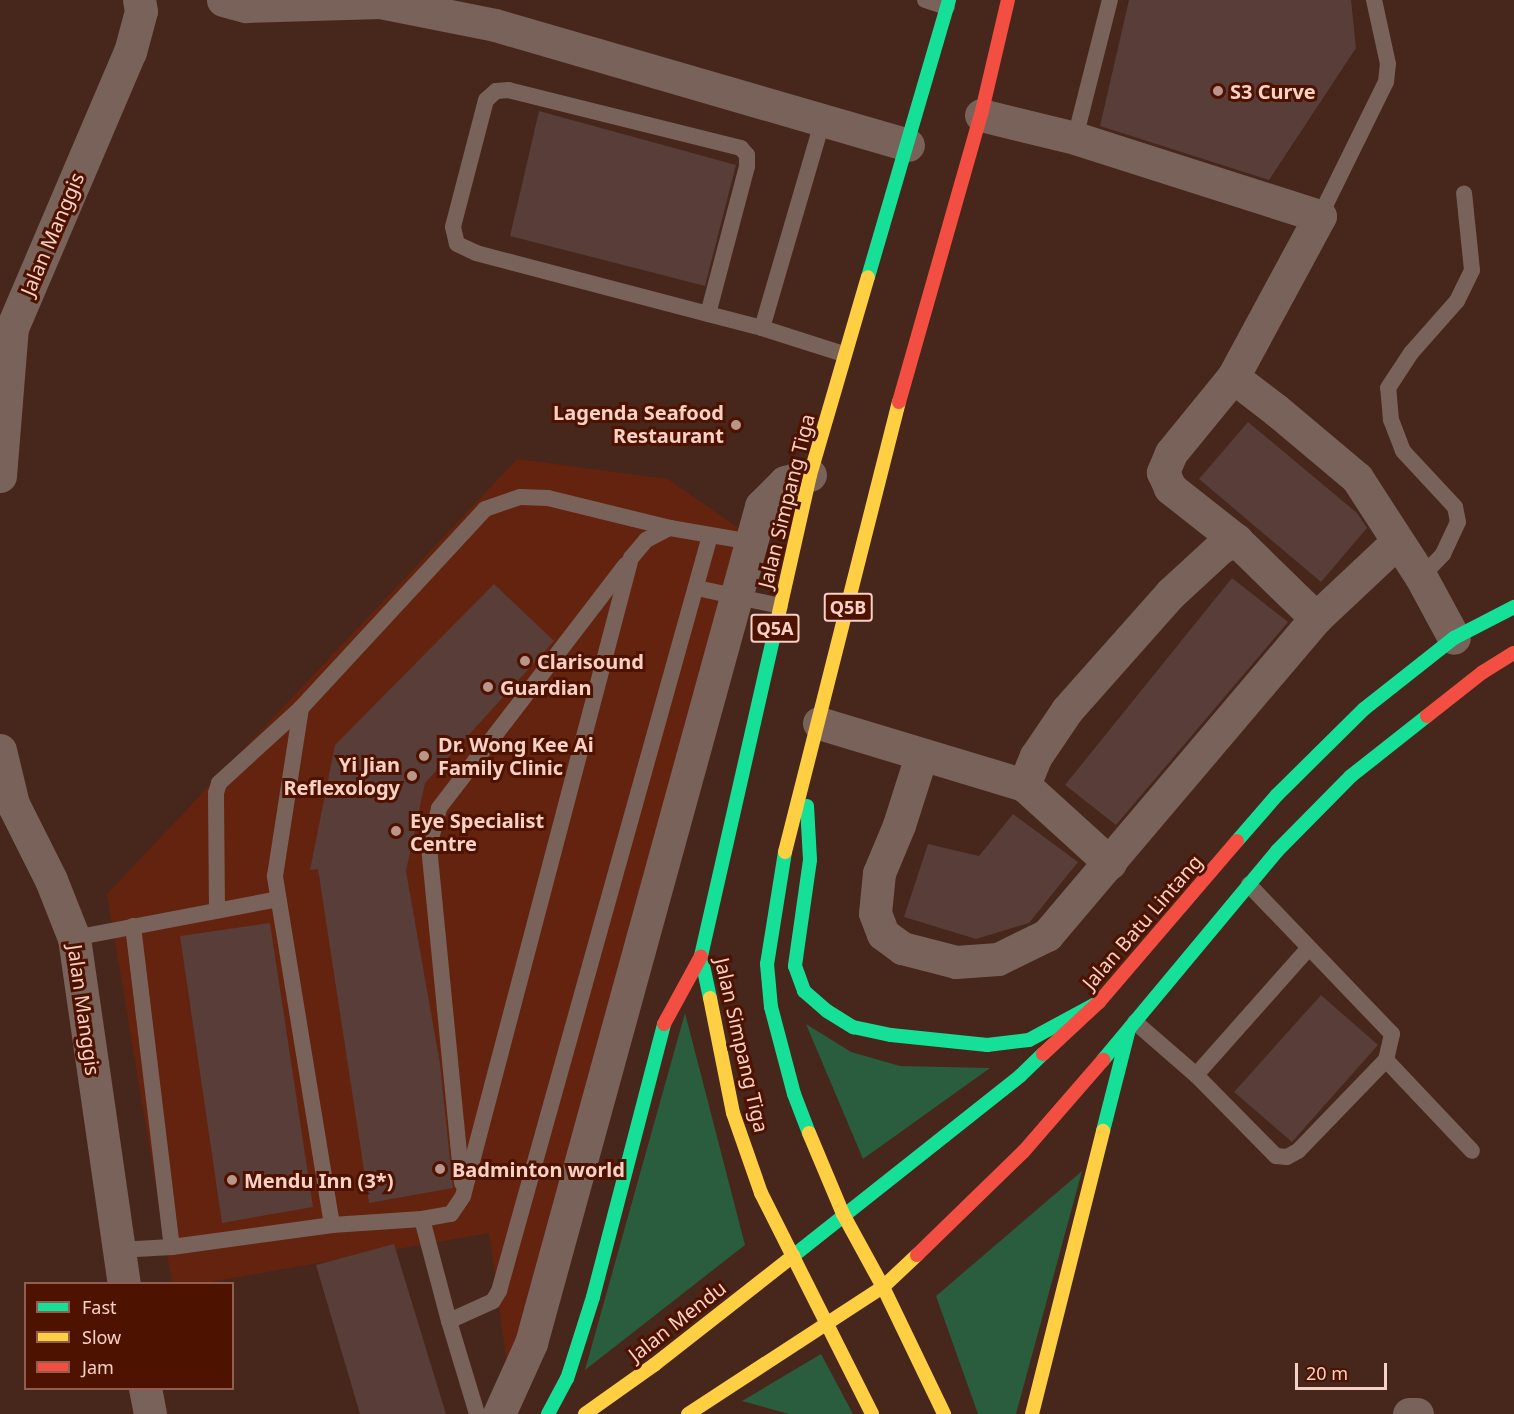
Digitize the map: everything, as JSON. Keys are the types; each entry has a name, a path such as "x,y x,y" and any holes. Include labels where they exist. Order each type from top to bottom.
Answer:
{"main road":[{"name":"Jalan Simpang Tiga","path":"944,1414 883,1287 843,1214 794,1094 771,1007 767,964 784,854 905,380 981,115 1008,0"},
{"name":"Jalan Simpang Tiga","path":"872,1414 829,1324 791,1258 761,1193 733,1113 701,956 810,475 948,3"},
{"name":"Jalan Batu Lintang","path":"791,1258 843,1214 1020,1076 1098,1002 1277,795 1364,709 1454,638 1514,607"},
{"path":"688,1414 883,1287 1024,1151 1276,851 1351,776 1483,672 1514,653"},
{"path":"805,777 810,860 795,966 804,991 826,1011 853,1027 891,1035 987,1045 1029,1040 1098,1002"},
{"path":"548,1414 567,1379 593,1297 665,1020 701,956"},
{"path":"1032,1414 1132,1025"},
{"name":"Jalan Mendu","path":"585,1414 654,1365 791,1258"}],"street":[{"name":"Jalan Manggis","path":"0,476 6,320 130,52 141,11 139,0"},
{"path":"223,0 246,6 380,2 495,25 908,145"},
{"path":"981,115 1075,138 1320,216 1233,377 1172,453 1163,472 1170,489 1236,540 1316,618"},
{"path":"1233,377 1357,478 1421,577 1454,638"},
{"path":"499,1414 531,1343 761,506 786,482 810,475"},
{"path":"1024,785 1036,756 1067,710 1171,593 1221,547 1236,540"},
{"path":"921,756 899,825 879,873 875,914 883,934 902,948 956,962 998,959 1047,935 1316,618 1398,540"},
{"path":"819,723 921,756 1024,785 1110,863"},
{"name":"Jalan Manggis","path":"0,750 13,804 51,880 74,938 124,1282"},
{"path":"145,1390 150,1414"},
{"path":"1409,1414 1417,1414"}],"lane":[{"path":"925,0 948,3"},
{"path":"1075,138 1110,0"},
{"path":"1320,216 1386,82 1388,64 1374,0"},
{"path":"708,314 747,166 747,154 741,148 509,90 496,91 486,100 453,227 458,244 476,253 708,314 762,328 844,354"},
{"path":"762,328 823,120"},
{"path":"1421,577 1443,554 1458,522 1455,507 1403,451 1391,420 1388,388 1411,353 1457,301 1472,270 1464,193"},
{"path":"217,910 216,793 219,783 301,708 485,509 520,497 548,498 670,528 751,542"},
{"path":"463,1196 429,846 439,808 631,558 646,540 670,528"},
{"path":"449,1322 493,1301 499,1291 710,536"},
{"path":"118,1250 172,1247 332,1225 422,1219 451,1214 463,1196 631,558"},
{"path":"697,588 780,606"},
{"path":"301,708 275,876 332,1225"},
{"path":"1132,1025 1196,1075 1276,1156 1287,1157 1298,1151 1386,1060 1392,1034 1249,885"},
{"path":"74,938 278,899"},
{"path":"133,926 172,1247"},
{"path":"1196,1075 1308,949"},
{"path":"1386,1060 1472,1151"},
{"path":"422,1219 449,1322 477,1414"}],"shaded area":[{"path":"517,459 668,479 740,529 508,1373 489,1233 211,1282 172,1282 107,894"}],"green space":[{"path":"685,1013 745,1245 585,1370"},
{"path":"806,1024 851,1052 900,1066 990,1068 863,1159"},
{"path":"1082,1171 1016,1414 978,1414 936,1296"},
{"path":"821,1354 853,1414 789,1414 742,1401"}],"building":[{"name":"S3 Curve","path":"1129,0 1351,0 1356,48 1269,180 1100,126"},
{"path":"539,111 736,165 705,286 510,236"},
{"path":"1248,422 1357,513 1367,528 1321,582 1199,479"},
{"path":"1232,578 1288,622 1116,825 1065,785"},
{"path":"494,584 554,641 425,783 406,871 440,1064 453,1188 369,1203 318,869 310,870 335,745"},
{"path":"1013,814 1078,862 1029,923 976,939 904,917 928,844 979,856"},
{"path":"270,923 313,1207 222,1223 180,936"},
{"path":"1321,995 1378,1045 1292,1142 1234,1092"},
{"path":"394,1244 446,1414 360,1414 316,1265"}],"traffic: fast":[{"path":"868,277 949,0"},
{"path":"1237,841 1277,795 1364,709 1454,638 1514,607"},
{"path":"710,998 701,956 774,635"},
{"path":"1103,1060 1277,851 1351,776 1427,716"},
{"path":"807,806 810,860 795,966 804,991 827,1011 853,1027 891,1035 987,1045 1029,1040 1099,1002"},
{"path":"785,852 767,964 771,1007 794,1094 809,1133"},
{"path":"548,1414 567,1379 593,1297 664,1024"},
{"path":"1103,1131 1129,1029"},
{"path":"793,1256 1020,1076 1043,1054"}],"traffic: slow":[{"path":"774,635 810,475 868,277"},
{"path":"785,852 899,402"},
{"path":"710,998 733,1113 761,1193 872,1414"},
{"path":"1032,1414 1103,1131"},
{"path":"809,1133 843,1214 883,1287 944,1414"},
{"path":"688,1414 883,1287 917,1255"},
{"path":"585,1414 654,1365 793,1256"}],"traffic: jam":[{"path":"899,402 981,115 1008,0"},
{"path":"1427,716 1483,672 1514,653"},
{"path":"1043,1054 1099,1002 1237,841"},
{"path":"664,1024 701,956"},
{"path":"917,1255 1024,1151 1103,1060"}],"place":[{"name":"S3 Curve","path":"1218,91"},
{"name":"Lagenda Seafood Restaurant","path":"736,425"},
{"name":"Clarisound","path":"525,661"},
{"name":"Guardian","path":"488,687"},
{"name":"Dr. Wong Kee Ai Family Clinic","path":"424,756"},
{"name":"Yi Jian Reflexology","path":"412,776"},
{"name":"Eye Specialist Centre","path":"396,831"},
{"name":"Badminton world","path":"440,1169"},
{"name":"Mendu Inn (3*)","path":"232,1180"}]}
